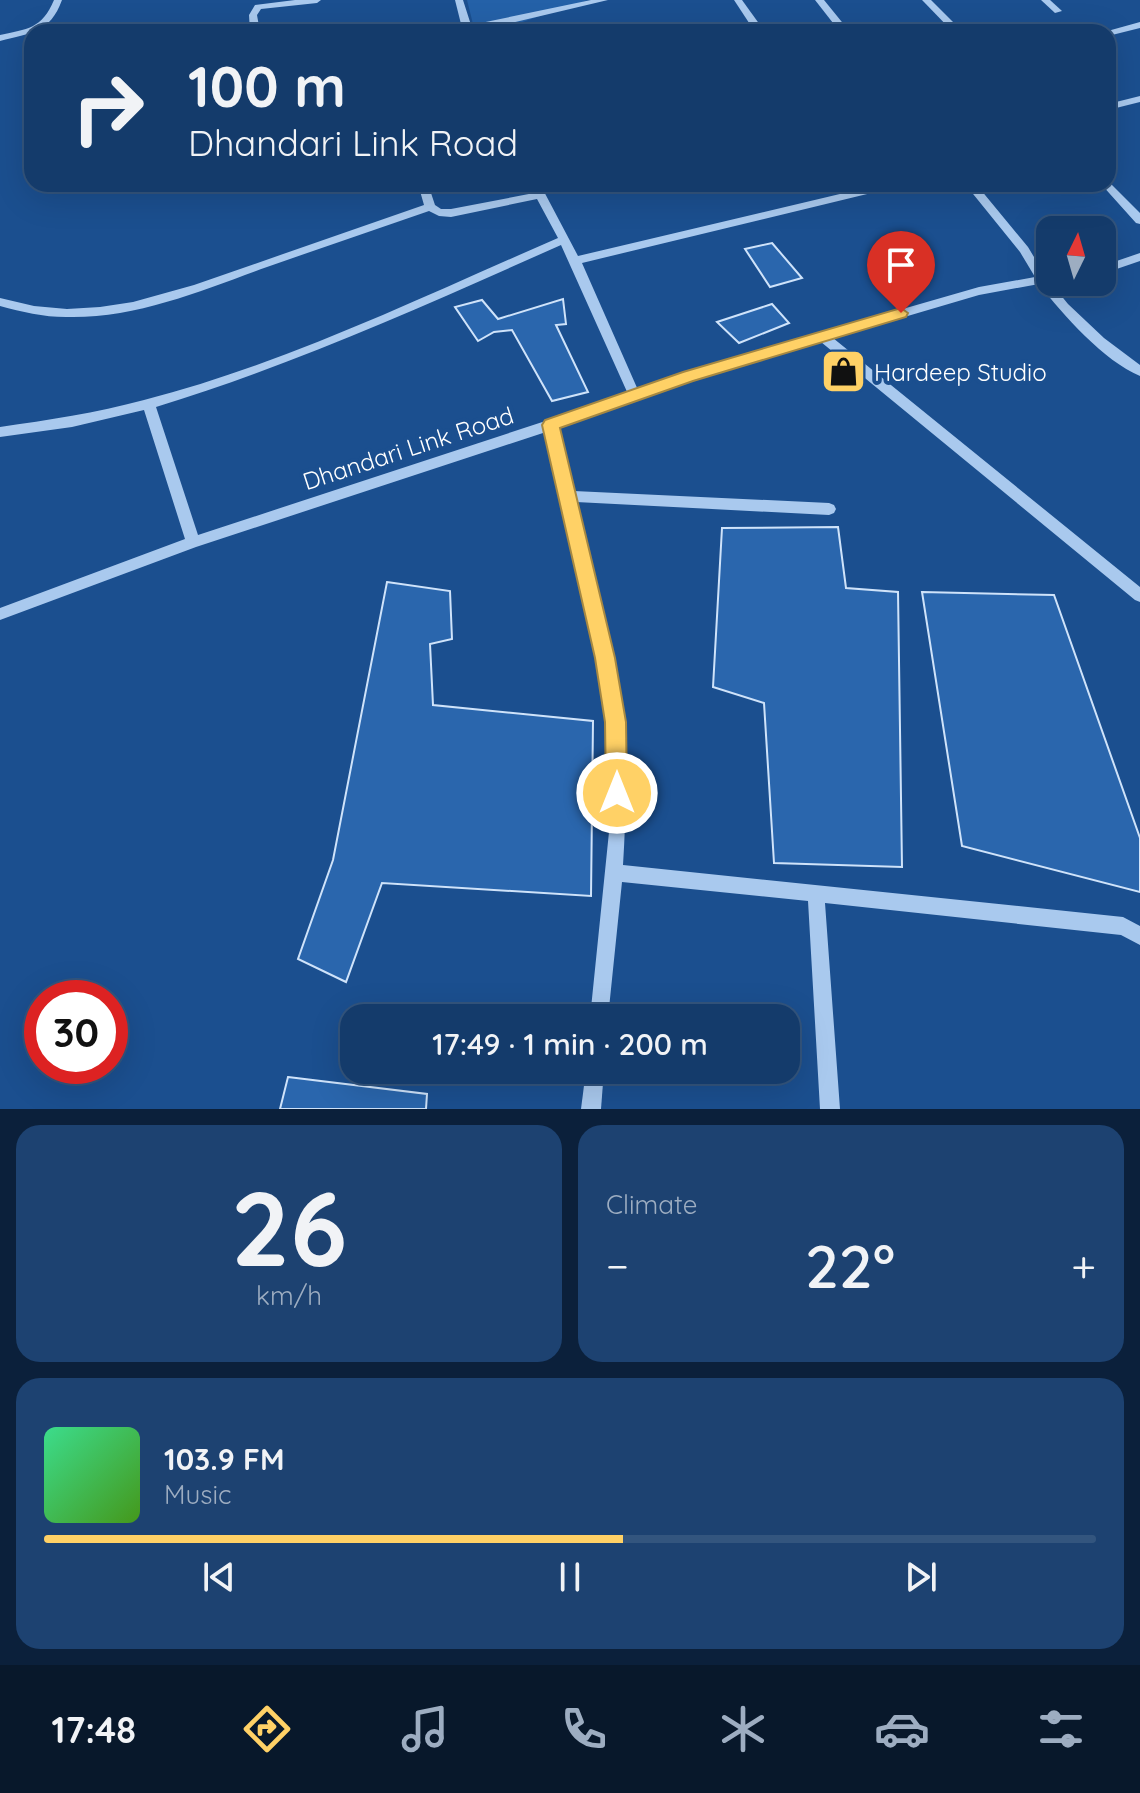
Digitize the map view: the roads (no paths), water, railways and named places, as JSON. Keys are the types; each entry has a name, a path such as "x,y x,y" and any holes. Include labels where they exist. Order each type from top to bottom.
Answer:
{"street":[{"path":"51,24 58,0"},
{"path":"255,24 254,11 258,7 317,0"},
{"path":"459,0 465,24"},
{"path":"494,24 604,0"},
{"path":"738,0 754,24"},
{"path":"819,0 838,24"},
{"path":"926,0 950,24"},
{"path":"1045,0 1058,11"},
{"path":"1116,31 1140,25"},
{"path":"0,38 24,32"},
{"path":"1116,105 1140,99"},
{"path":"425,192 430,207 451,213 530,192"},
{"path":"538,192 575,261 634,394"},
{"path":"575,261 845,192"},
{"path":"977,192 1036,266"},
{"path":"1114,192 1140,220"},
{"path":"0,302 28,312 81,314 124,310 175,296 430,207"},
{"path":"0,432 65,425 149,405 278,360 564,240"},
{"path":"1116,266 1138,260"},
{"name":"Dhandari Link Road","path":"0,614 193,542 551,425 634,394 979,291 1036,282"},
{"path":"1056,296 1066,312 1090,335 1140,371"},
{"path":"822,336 1140,596"},
{"path":"149,405 193,542"},
{"path":"551,425 605,658 615,722 618,769 600,1004"},
{"path":"567,496 829,509"},
{"path":"612,872 1123,926 1140,936"},
{"path":"816,894 830,1109"},
{"path":"591,1109 594,1084"}],"place":[{"name":"Hardeep Studio","path":"843,372"}]}
